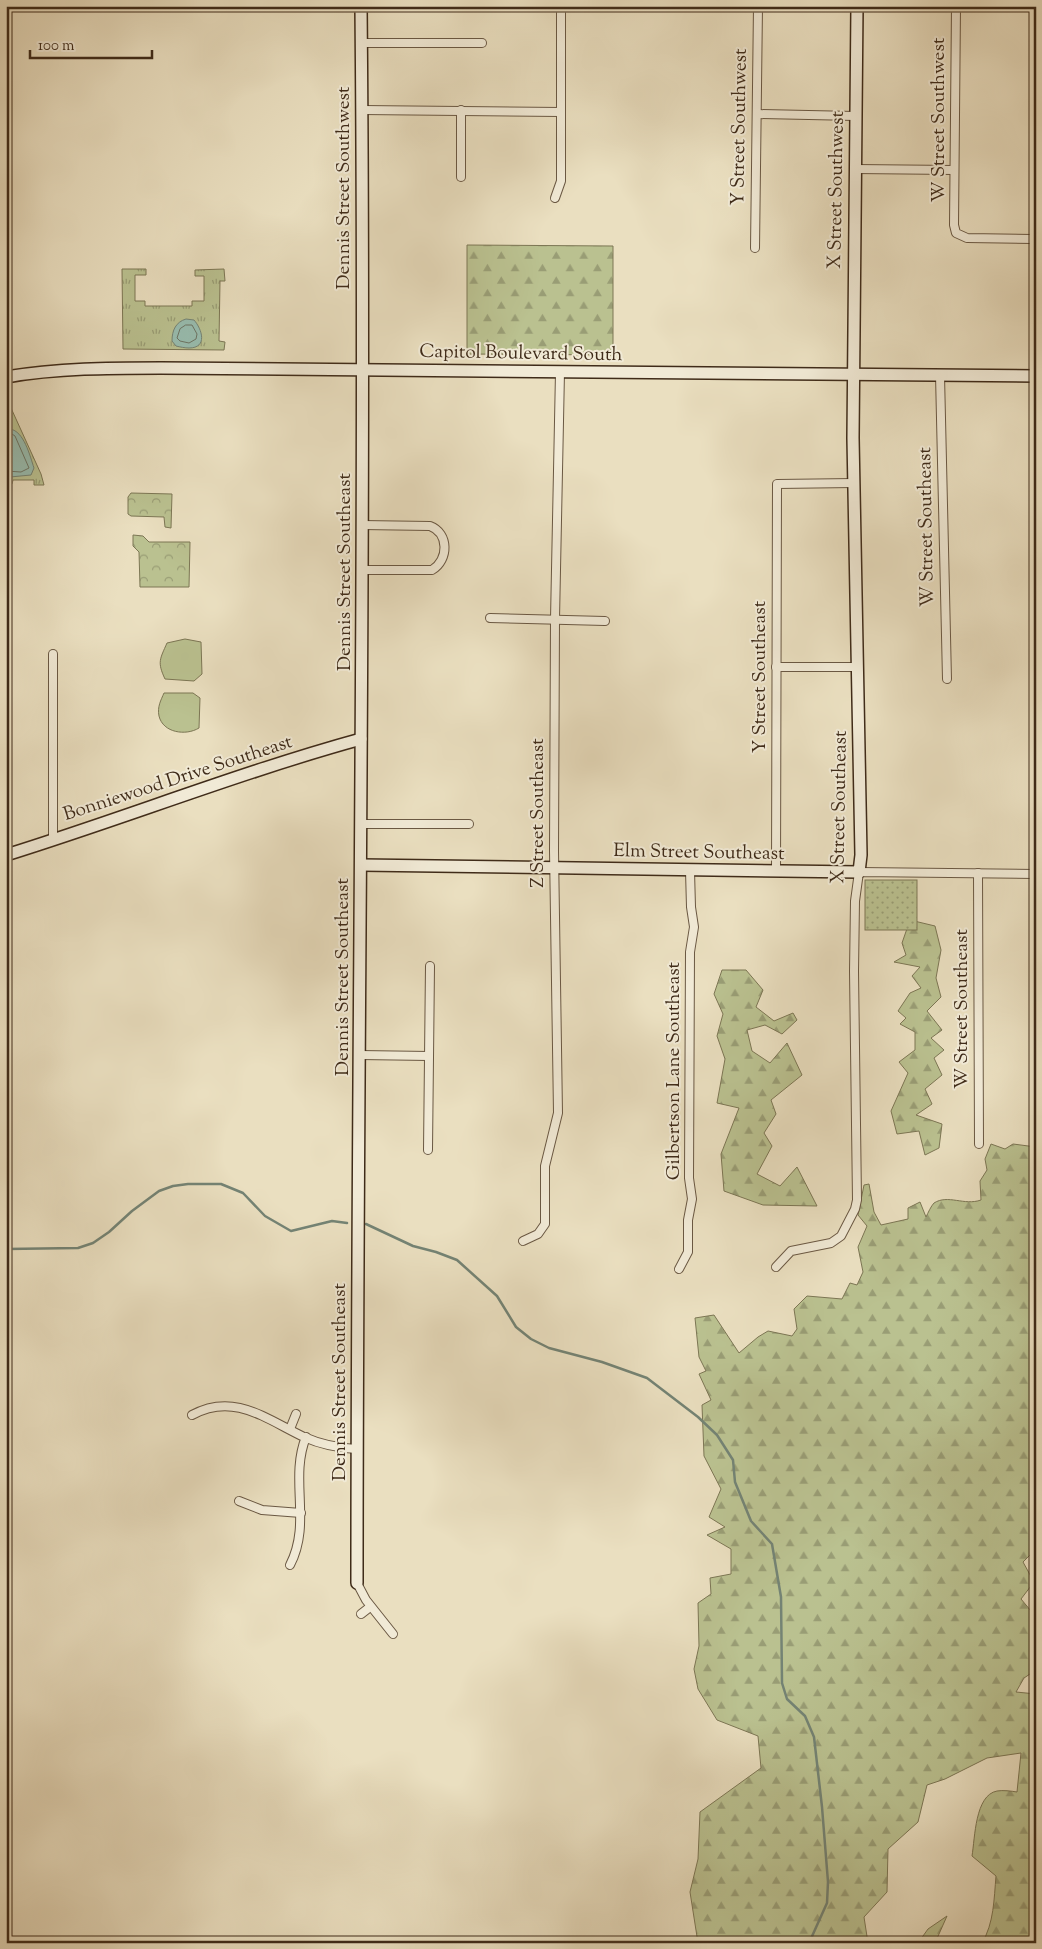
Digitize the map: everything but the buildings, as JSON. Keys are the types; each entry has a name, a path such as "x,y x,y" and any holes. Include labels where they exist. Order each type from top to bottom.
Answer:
{"street":[{"name":"Dennis Street Southwest","path":"361,6 363,370"},
{"path":"554,198 561,181 561,6"},
{"name":"Y Street Southwest","path":"755,248 758,6"},
{"name":"X Street Southwest","path":"853,375 857,6"},
{"name":"W Street Southwest","path":"956,6 954,170 954,225 956,233 967,238 1032,239 1036,237"},
{"path":"361,43 482,43"},
{"path":"362,110 561,112"},
{"path":"460,177 461,110"},
{"path":"757,114 855,116"},
{"path":"856,169 954,170"},
{"name":"Capitol Boulevard South","path":"6,377 45,371 96,368 1036,376"},
{"name":"Dennis Street Southeast","path":"357,1583 356,1379 360,1055 363,370"},
{"name":"Z Street Southeast","path":"524,1240 538,1234 545,1224 546,1166 558,1113 554,868 555,619 560,372"},
{"name":"X Street Southeast","path":"776,1267 791,1251 831,1243 840,1236 856,1210 857,1200 854,971 856,901 861,855 853,375"},
{"name":"W Street Southeast","path":"940,375 947,678"},
{"name":"Y Street Southeast","path":"776,871 777,484 854,483"},
{"path":"362,525 430,526 442,533 444,551 443,560 432,570 362,570"},
{"path":"490,618 605,620"},
{"path":"53,654 53,839"},
{"path":"776,667 857,667"},
{"name":"Bonniewood Drive Southeast","path":"6,855 214,784 361,739"},
{"path":"361,824 469,824"},
{"name":"Elm Street Southeast","path":"361,865 690,871 1036,874"},
{"name":"Gilbertson Lane Southeast","path":"680,1269 688,1252 688,1220 692,1199 689,1178 690,952 694,926 691,907 690,871"},
{"name":"W Street Southeast","path":"978,873 979,1144"},
{"path":"428,1150 430,966"},
{"path":"360,1055 430,1056"},
{"path":"192,1416 211,1407 236,1406 251,1411 306,1437 335,1447 357,1448"},
{"path":"290,1430 296,1414"},
{"path":"290,1565 296,1555 300,1540 300,1457 306,1437"},
{"path":"239,1501 262,1510 301,1513"},
{"path":"357,1583 370,1607 393,1634"},
{"path":"361,1614 370,1607"}],"green space":[{"path":"467,245 613,246 613,355 467,354"},
{"path":"122,269 146,269 146,275 135,275 135,301 145,301 145,306 192,306 192,301 204,301 204,276 195,276 195,270 224,269 225,281 220,281 219,341 225,342 224,350 123,349"},
{"path":"6,397 41,474 44,485 34,485 34,480 13,480 12,484 6,485"},
{"path":"131,493 172,494 171,528 165,527 164,517 131,516 128,514 128,497"},
{"path":"133,535 143,536 149,542 190,542 189,587 140,587 139,552 133,546"},
{"path":"185,639 201,642 202,674 194,681 165,679 160,661 167,643"},
{"path":"164,693 193,693 200,698 199,728 182,732 170,729 161,722 159,710"},
{"path":"865,880 917,880 917,930 865,930"},
{"path":"910,920 935,926 941,950 936,978 941,997 927,1011 942,1030 931,1038 944,1050 934,1058 942,1075 925,1089 932,1104 916,1115 942,1124 939,1148 925,1155 919,1131 897,1134 891,1111 908,1073 899,1062 915,1050 915,1032 900,1024 906,1018 898,1011 910,993 921,988 912,976 920,967 894,962 906,955 902,943"},
{"path":"722,970 746,970 763,990 756,1007 774,1021 793,1013 797,1020 782,1034 765,1025 747,1030 752,1051 770,1063 787,1043 802,1075 771,1100 776,1114 764,1133 772,1146 757,1174 780,1186 797,1167 817,1206 763,1205 724,1191 721,1154 739,1108 717,1103 725,1059 717,1036 723,1014 714,994"},
{"path":"991,1144 1005,1149 1013,1144 1036,1147 1036,1549 1023,1562 1034,1582 1021,1599 1036,1617 1036,1670 1024,1678 1016,1692 1036,1694 1036,1943 982,1943 991,1919 996,1876 972,1856 977,1818 984,1800 990,1794 997,1791 1017,1792 1021,1753 987,1758 945,1779 927,1785 918,1822 888,1849 887,1892 864,1917 868,1943 698,1943 690,1892 698,1859 700,1812 761,1768 758,1736 717,1720 698,1689 694,1669 699,1646 698,1603 711,1594 710,1578 731,1574 731,1549 707,1535 725,1527 709,1517 721,1489 704,1456 702,1405 711,1400 699,1374 706,1371 699,1357 695,1318 714,1315 739,1353 768,1331 792,1336 797,1329 794,1309 807,1296 842,1299 850,1283 857,1285 863,1272 858,1247 867,1226 858,1215 864,1185 869,1184 874,1212 881,1225 908,1219 908,1208 920,1202 926,1217 933,1204 939,1201 968,1202 981,1200 980,1181 987,1170 985,1159"},
{"path":"947,1916 935,1943 918,1943 928,1929"}],"water":[{"path":"186,319 194,320 201,333 201,342 195,347 176,346 172,341 175,327"},
{"path":"10,429 19,434 26,445 34,468 31,475 10,477 7,475 6,431"}],"waterway":[{"path":"6,1249 78,1248 93,1243 159,1191 173,1186 188,1184 221,1184 243,1193 265,1216 291,1231 332,1221 347,1223"},
{"path":"366,1224 413,1246 457,1260 497,1296 516,1327 531,1339 549,1348 602,1362 647,1378 698,1417 717,1435 733,1460 735,1482 751,1521 772,1544 781,1597 782,1683 787,1699 805,1716 814,1737 828,1882 827,1903 809,1943"}]}
